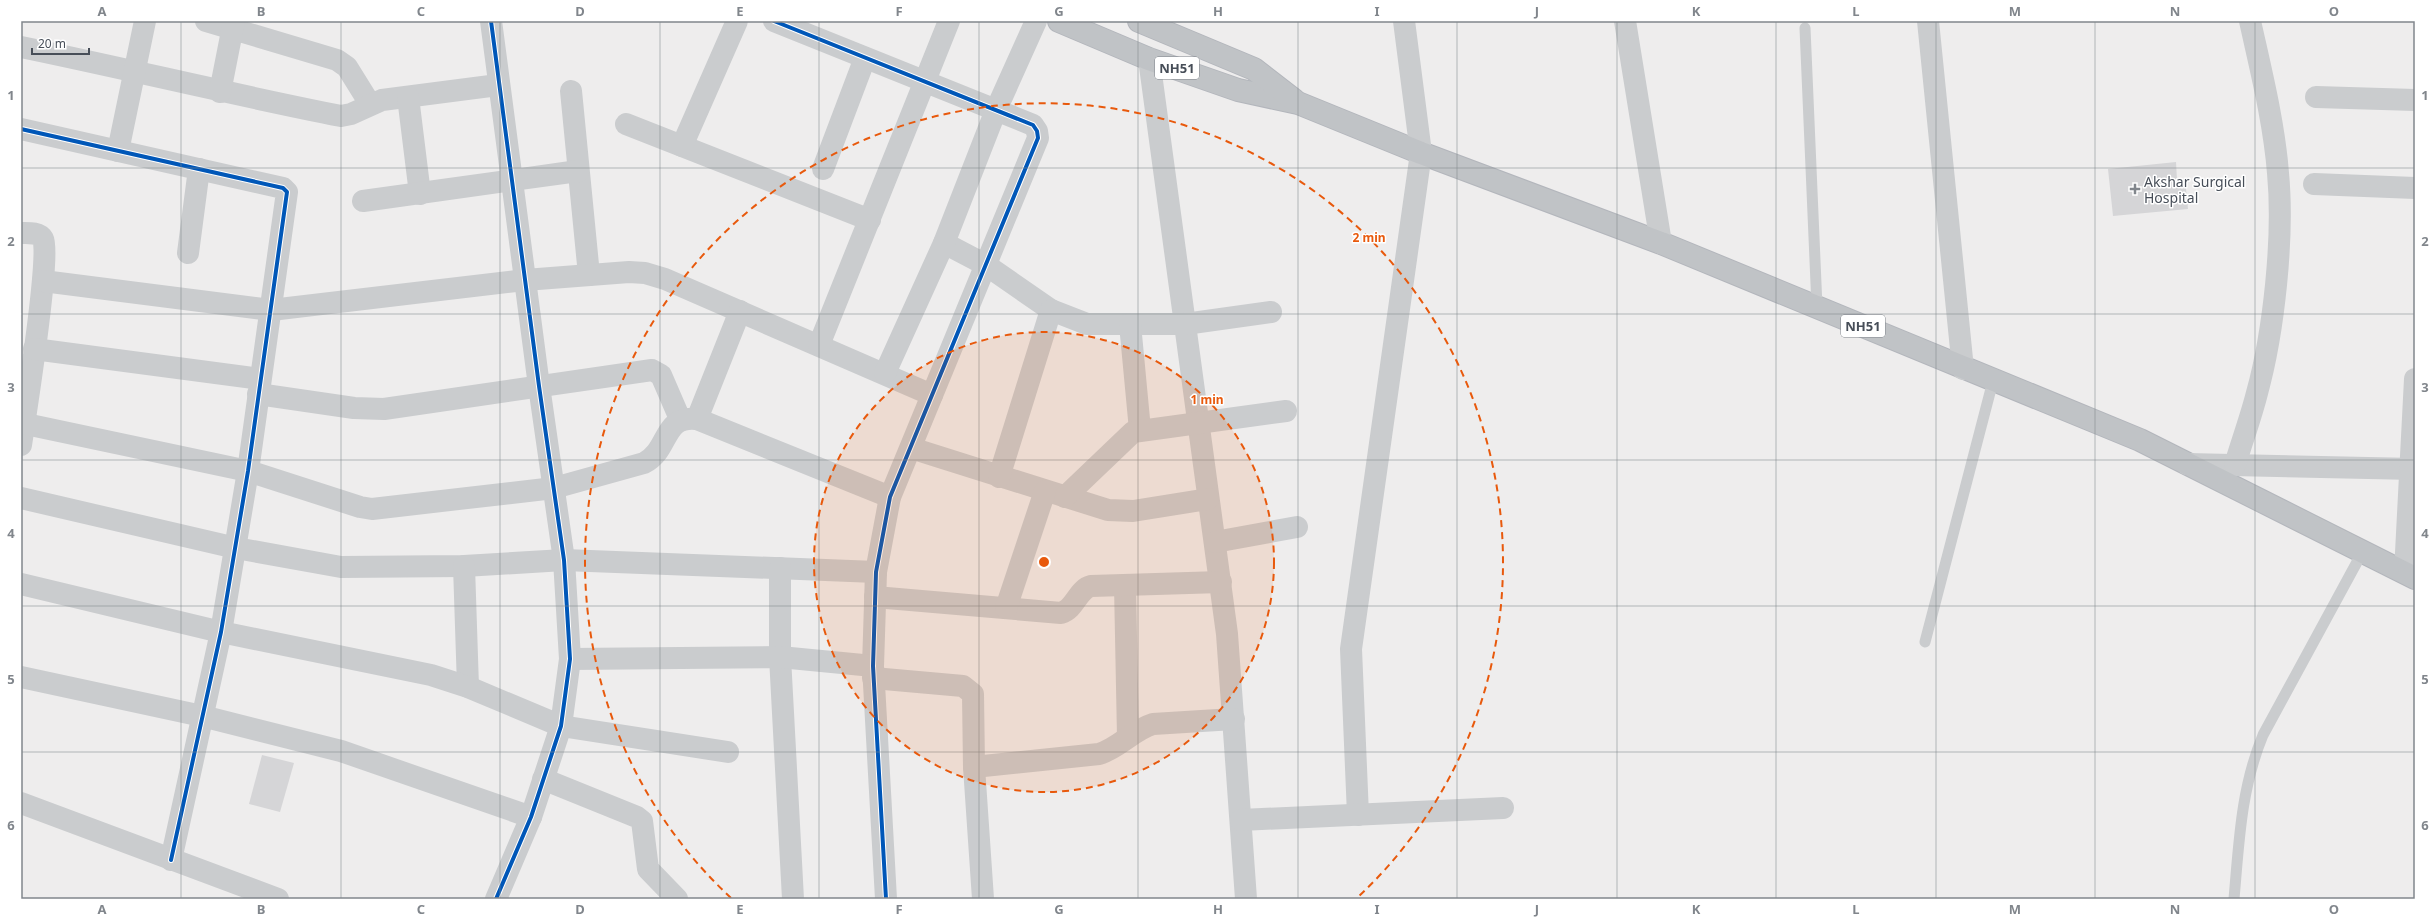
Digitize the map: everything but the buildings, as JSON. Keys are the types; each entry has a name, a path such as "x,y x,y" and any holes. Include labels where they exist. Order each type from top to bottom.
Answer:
{"highway":[{"name":"NH51","path":"1059,21 1150,59 1238,90 1298,104 1420,153 1661,243 1963,369 2140,440 2410,575"},
{"name":"NH51","path":"1139,21 1158,25 1254,69 1298,104"}],"street":[{"path":"118,151 145,21"},
{"path":"206,21 233,25 337,60 347,67 370,104"},
{"path":"491,21 498,85 512,179 538,386 564,560 570,659 561,726 531,817 496,899"},
{"path":"682,146 737,21"},
{"path":"774,21 996,110 1032,126 1037,131 1038,138 890,497 876,572 873,672 886,899"},
{"path":"819,345 926,82 949,21"},
{"path":"885,373 944,243 996,110 1036,21"},
{"path":"1358,815 1351,649 1420,153 1404,21"},
{"path":"1625,21 1661,243"},
{"path":"1928,21 1963,369"},
{"path":"2235,465 2258,391 2272,311 2279,240 2278,173 2266,93 2251,22"},
{"path":"220,92 233,25"},
{"path":"21,47 134,71 220,92 341,116 351,114 370,104 408,97 498,85"},
{"path":"823,169 865,58"},
{"path":"1150,59 1208,499 1221,582 1232,675 1246,899"},
{"path":"570,91 589,275"},
{"path":"408,97 420,194"},
{"path":"2316,97 2415,100"},
{"path":"626,124 870,220"},
{"path":"21,129 283,188 286,192 271,310 236,548 221,632 171,860"},
{"path":"188,253 199,169"},
{"path":"364,201 420,194 512,179 578,171"},
{"path":"2314,184 2415,188"},
{"path":"21,232 38,235 44,239 43,281 30,317 34,349 22,431 248,471 360,507 372,509 554,488 650,460 688,419 740,311"},
{"path":"944,243 986,266 1051,310 1088,324 1185,324 1271,312"},
{"path":"43,281 271,310 525,280 629,272 645,273 665,279 885,373 932,395"},
{"path":"999,477 1051,310"},
{"path":"1130,324 1140,430"},
{"path":"34,349 259,387 369,409 652,370 661,375 688,419 890,497"},
{"path":"2410,575 2415,379"},
{"path":"1065,497 1127,435 1140,430 1198,421 1286,411"},
{"path":"910,448 999,477 1120,512 1208,499"},
{"path":"2187,464 2412,469"},
{"path":"1006,608 1045,491"},
{"path":"21,498 236,548 341,567 464,566 564,560 876,572"},
{"path":"1215,542 1297,527"},
{"path":"464,566 468,687"},
{"path":"780,568 780,658 793,899"},
{"path":"875,597 1061,613 1069,610 1087,587 1221,582"},
{"path":"21,584 221,632 412,670 468,687 561,726 728,752"},
{"path":"1125,585 1128,737"},
{"path":"570,659 780,658 963,686 969,689 974,700 974,767 984,899"},
{"path":"21,677 202,716 341,751 531,817"},
{"path":"974,767 1099,754 1107,752 1128,737 1153,724 1234,719"},
{"path":"543,780 637,817 642,821 648,869 677,899"},
{"path":"21,803 278,899"},
{"path":"1241,820 1503,808"}],"lane":[{"path":"1805,28 1817,307"},
{"path":"1926,642 1993,381"},
{"path":"2234,899 2242,816 2252,763 2263,735 2363,551"}],"cycle path":[{"path":"491,21 539,386 564,560 570,659 561,726 531,817 496,899"},
{"path":"774,21 1033,125 1037,131 1038,138 890,497 876,572 873,666 886,899"},
{"path":"21,129 283,188 287,192 248,471 221,632 171,860"}],"place":[{"name":"Akshar Surgical Hospital","path":"2135,189"}]}
